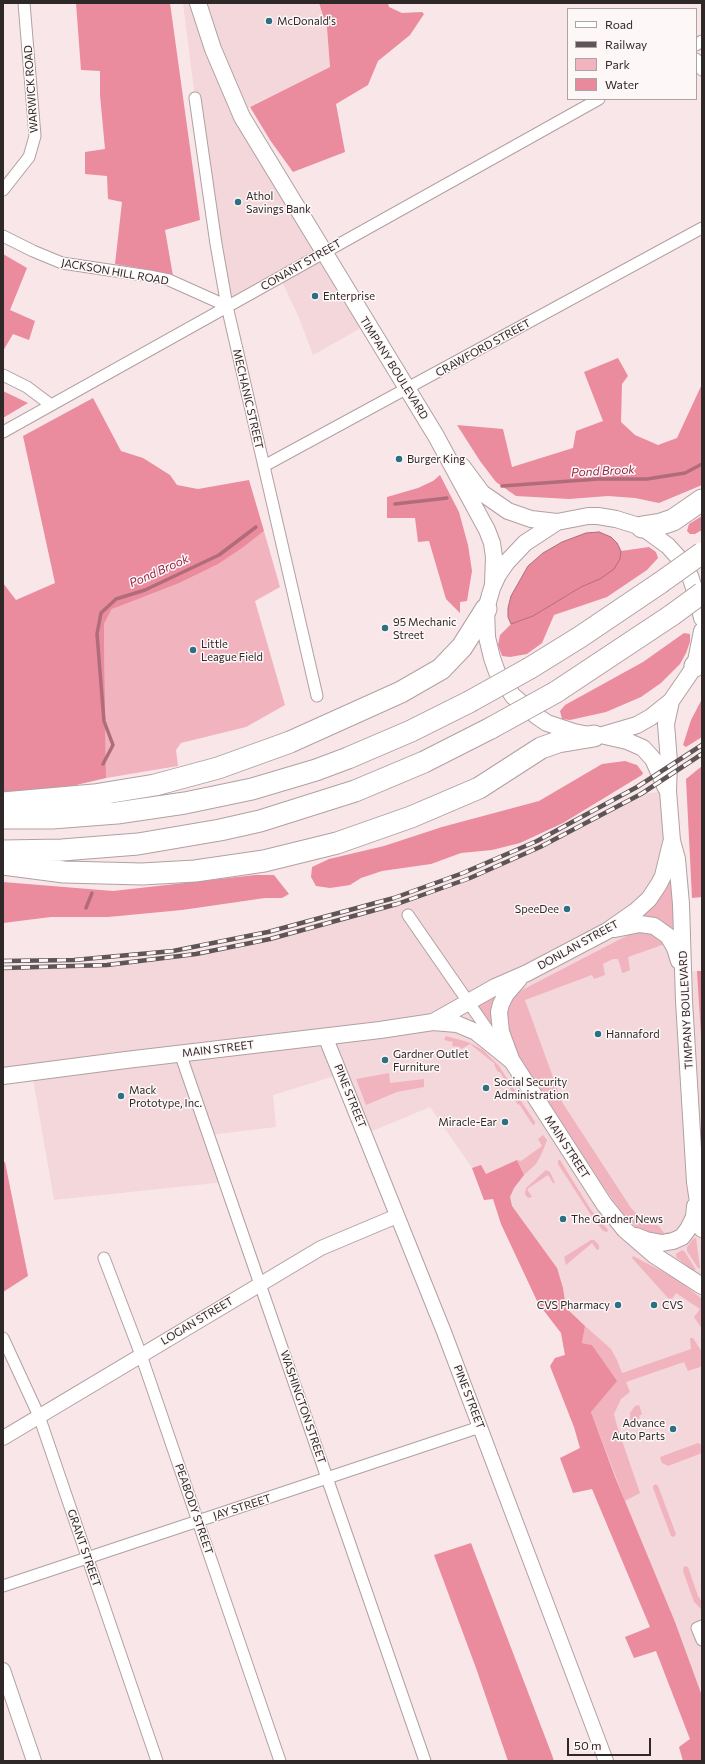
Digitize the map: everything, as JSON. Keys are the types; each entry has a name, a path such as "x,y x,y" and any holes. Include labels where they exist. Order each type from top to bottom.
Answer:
{"highway":[{"path":"642,527 661,524 673,520 702,500"},
{"path":"3,818 52,818 117,813 185,804 252,789 310,772 348,758 411,731 469,702 530,668 580,638 702,553"},
{"path":"3,851 62,850 138,844 213,832 260,821 355,791 424,762 491,728 556,692 672,616 702,594"},
{"path":"3,803 94,796 155,785 218,768 284,745 401,692 435,673 449,662 460,650 486,609"},
{"path":"3,864 64,872 142,874 218,869 270,860 355,837 436,807 479,788 541,748 558,742 599,736"}],"main road":[{"name":"TIMPANY BOULEVARD","path":"198,3 213,49 242,117 436,436 489,534 494,557 492,588 486,609 487,637 497,672 513,696 538,718 547,723 574,732 627,741 643,748 653,759 668,791"},
{"name":"TIMPANY BOULEVARD","path":"436,436 452,454 477,488 489,499 515,514 531,519 557,522"},
{"path":"492,588 502,569 515,553 531,538 557,522 598,516 616,519 642,527 668,546 686,570 695,588 702,618"},
{"path":"599,736 627,728 645,720 671,701 699,663 702,631"},
{"name":"TIMPANY BOULEVARD","path":"671,701 666,724 669,762 668,791 672,841 677,859 695,1182 702,1229"},
{"name":"DONLAN STREET","path":"468,1003 495,987 527,974 607,931 637,910 652,895 663,876 672,841"},
{"path":"607,931 640,924 654,926 662,930 676,948 684,976"},
{"path":"512,1061 500,1032 500,1008 509,990 517,980 527,974"},
{"name":"MAIN STREET","path":"433,1022 468,1003"},
{"name":"MAIN STREET","path":"3,1076 433,1022 457,1024 470,1029 512,1061 604,1204 625,1230 654,1254 702,1286"},
{"name":"MAIN STREET","path":"625,1230 646,1240 662,1243 673,1241 682,1237 694,1217 695,1182"}],"street":[{"name":"WARWICK ROAD","path":"3,190 29,156 35,136 24,3"},
{"path":"697,61 702,70"},
{"name":"MECHANIC STREET","path":"195,98 216,244 228,306 317,696"},
{"name":"CONANT STREET","path":"3,432 597,100"},
{"name":"CRAWFORD STREET","path":"264,466 702,228"},
{"name":"JACKSON HILL ROAD","path":"3,236 32,251 62,263 169,280 228,306"},
{"path":"3,375 27,387 51,405"},
{"path":"408,915 468,1003"},
{"name":"MAIN STREET","path":"468,1003 489,1034 512,1061"},
{"name":"PINE STREET","path":"326,1036 480,1427 606,1761"},
{"name":"WASHINGTON STREET","path":"180,1053 425,1761"},
{"name":"LOGAN STREET","path":"3,1438 141,1354 321,1248 397,1216"},
{"name":"PEABODY STREET","path":"104,1258 141,1354 280,1761"},
{"name":"GRANT STREET","path":"3,1338 39,1416 157,1761"},
{"name":"JAY STREET","path":"3,1586 480,1427"},
{"path":"702,1626 697,1628 702,1640"},
{"path":"3,1670 34,1761"}],"shaded area":[{"path":"76,3 170,3 200,220 165,230 173,276 150,270 115,264 122,202 108,199 107,176 85,174 85,152 105,149 100,95 100,71 81,70"},
{"path":"183,3 319,3 327,28 330,67 250,106 242,117 368,324 313,355 299,318 280,277 227,306 195,98"},
{"path":"319,3 388,3 389,7 402,13 422,12 424,14 410,35 378,61 368,85 336,104 345,152 293,172 270,140 250,107 330,67 327,28"},
{"path":"3,254 27,268 10,310 35,321 29,340 13,334 3,351"},
{"path":"618,358 628,376 622,384 621,422 635,435 658,445 677,438 702,384 702,485 659,503 635,498 608,496 569,499 516,496 496,482 480,461 457,425 503,429 512,467 573,448 576,431 603,421 584,372"},
{"path":"3,391 28,403 3,418"},
{"path":"93,398 121,451 143,458 170,475 177,485 198,489 249,480 264,531 218,564 179,583 112,609 104,624 106,778 59,789 3,793 3,583 16,600 55,583 23,436"},
{"path":"440,475 459,512 468,545 472,571 467,601 460,602 460,613 446,599 429,541 418,542 415,518 387,518 387,497 418,488 433,481"},
{"path":"702,516 702,530 695,534 690,534 687,531 689,524"},
{"path":"649,547 656,552 658,558 647,570 607,597 554,615 542,643 527,654 510,657 502,656 498,645 500,635 511,624 533,616 581,587 600,579 620,559 621,551"},
{"path":"684,633 690,634 690,642 686,653 680,664 661,683 641,697 606,712 570,720 562,719 560,711 565,705 643,662"},
{"path":"702,699 702,737 686,747 683,745 691,720"},
{"path":"625,761 637,765 643,773 642,775 563,823 520,843 492,850 461,853 431,864 382,871 361,878 350,885 330,888 316,886 311,877 312,867 329,859 384,846 442,827 539,801 602,764"},
{"path":"702,766 702,897 692,898 686,779"},
{"path":"668,791 684,972 701,971 702,1761 683,1761 679,1747 690,1739 656,1651 634,1658 625,1637 650,1627 592,1489 573,1493 560,1458 580,1448 574,1427 550,1366 555,1358 565,1355 561,1333 538,1303 501,1224 493,1199 484,1200 472,1168 430,1107 365,1134 341,1074 273,1095 276,1127 209,1135 225,1182 54,1200 32,1073 3,1076 3,968 74,967 166,958 233,947 307,930 397,904 470,878 540,847 641,794"},
{"path":"255,875 274,875 289,894 282,898 265,898 182,910 108,917 51,917 3,923 3,882 113,891"},
{"path":"697,971 701,971 702,1051"},
{"path":"517,1160 524,1175 514,1188 510,1197 512,1206 557,1268 563,1288 566,1308 585,1326 582,1343 592,1345 617,1381 591,1412 615,1477 675,1622 702,1696 702,1761 683,1761 679,1747 690,1739 656,1651 634,1658 625,1637 650,1627 592,1489 573,1493 560,1458 580,1448 574,1427 550,1366 555,1358 565,1355 561,1333 538,1303 501,1224 493,1199 484,1200 472,1168 481,1165 486,1174"},
{"path":"3,1162 5,1162 28,1276 3,1292"},
{"path":"471,1543 554,1761 508,1761 476,1668 434,1555"}],"green space":[{"path":"264,531 280,587 255,601 285,705 246,727 181,743 176,750 178,766 106,778 104,624 112,609 245,546"},
{"path":"675,878 678,930 672,931 643,918 640,914 669,879"},
{"path":"640,931 653,933 665,944 628,957 630,970 623,973 618,959 613,959 603,964 605,975 594,979 592,975 525,1000 562,1102 631,1208 642,1219 651,1225 658,1225 664,1233 669,1232 671,1234 666,1237 640,1231 622,1212 605,1189 505,1034 503,1012 515,994 632,933"},
{"path":"498,994 491,1014 492,1025 489,1026 475,1003"},
{"path":"446,1036 468,1042 483,1050 499,1066 517,1094 514,1095 500,1072 498,1072 494,1065 495,1064 470,1044 461,1049 460,1047 452,1046 453,1042 444,1040"},
{"path":"389,1073 390,1083 424,1079 424,1087 397,1092 366,1105 356,1079"},
{"path":"519,1098 535,1124 533,1125 519,1104 518,1105 515,1100"},
{"path":"543,1135 547,1140 542,1153 536,1164 524,1175 517,1160 521,1161 542,1146 538,1139"},
{"path":"558,1160 560,1160 591,1210 608,1230 607,1232 603,1231 591,1215 558,1164"},
{"path":"546,1170 550,1172 555,1183 553,1183 548,1175 527,1189 532,1197 528,1198 525,1194 526,1188"},
{"path":"696,1238 700,1268 698,1268 687,1251 687,1247 693,1239"},
{"path":"591,1240 594,1240 599,1245 599,1249 597,1250 592,1243 566,1265 564,1257"},
{"path":"682,1250 685,1252 696,1270 692,1270 676,1257 676,1254"},
{"path":"633,1256 677,1279 702,1299 702,1329 694,1317 700,1309 676,1293 672,1299 668,1298 632,1258"},
{"path":"585,1326 611,1349 622,1373 691,1349 690,1338 693,1338 702,1352 702,1366 700,1367 688,1371 684,1362 626,1382 630,1392 621,1399 614,1414 640,1493 625,1501 591,1412 616,1381 592,1345 582,1343"},
{"path":"639,1405 642,1414 639,1416 640,1418 630,1422 630,1413 635,1406"},
{"path":"698,1443 702,1445 702,1453 668,1466 662,1463 660,1457"},
{"path":"656,1484 676,1534 674,1537 671,1536 653,1488"},
{"path":"684,1566 688,1567 698,1596 702,1602 702,1610 694,1602 683,1571"}],"water":[{"path":"599,532 611,537 617,543 621,551 620,559 614,569 600,579 581,587 533,616 511,624 508,617 508,608 511,596 528,566 543,553 562,542 586,533"}],"waterway":[{"name":"Pond Brook","path":"502,486 598,479 647,479 685,473 702,464"},
{"name":"Pond Brook","path":"395,504 447,498"},
{"name":"Pond Brook","path":"103,764 113,745 104,721 97,634 101,613 116,599 145,590 219,555 256,527"},
{"name":"Pond Brook","path":"86,908 92,893"}],"railway":[{"path":"3,961 74,960 173,951 268,932 394,898 463,873 537,841 637,787 702,745"},
{"path":"3,968 107,965 196,954 270,939 397,904 470,878 540,847 641,794 702,754"}],"place":[{"name":"McDonald's","path":"269,21"},
{"name":"Athol Savings Bank","path":"238,202"},
{"name":"Enterprise","path":"315,296"},
{"name":"Burger King","path":"399,459"},
{"name":"95 Mechanic Street","path":"385,628"},
{"name":"Little League Field","path":"193,650"},
{"name":"SpeeDee","path":"567,909"},
{"name":"Hannaford","path":"598,1034"},
{"name":"Gardner Outlet Furniture","path":"385,1060"},
{"name":"Social Security Administration","path":"486,1088"},
{"name":"Mack Prototype, Inc.","path":"121,1096"},
{"name":"Miracle-Ear","path":"505,1122"},
{"name":"The Gardner News","path":"563,1219"},
{"name":"CVS Pharmacy","path":"618,1305"},
{"name":"CVS","path":"654,1305"},
{"name":"Advance Auto Parts","path":"673,1429"}]}
